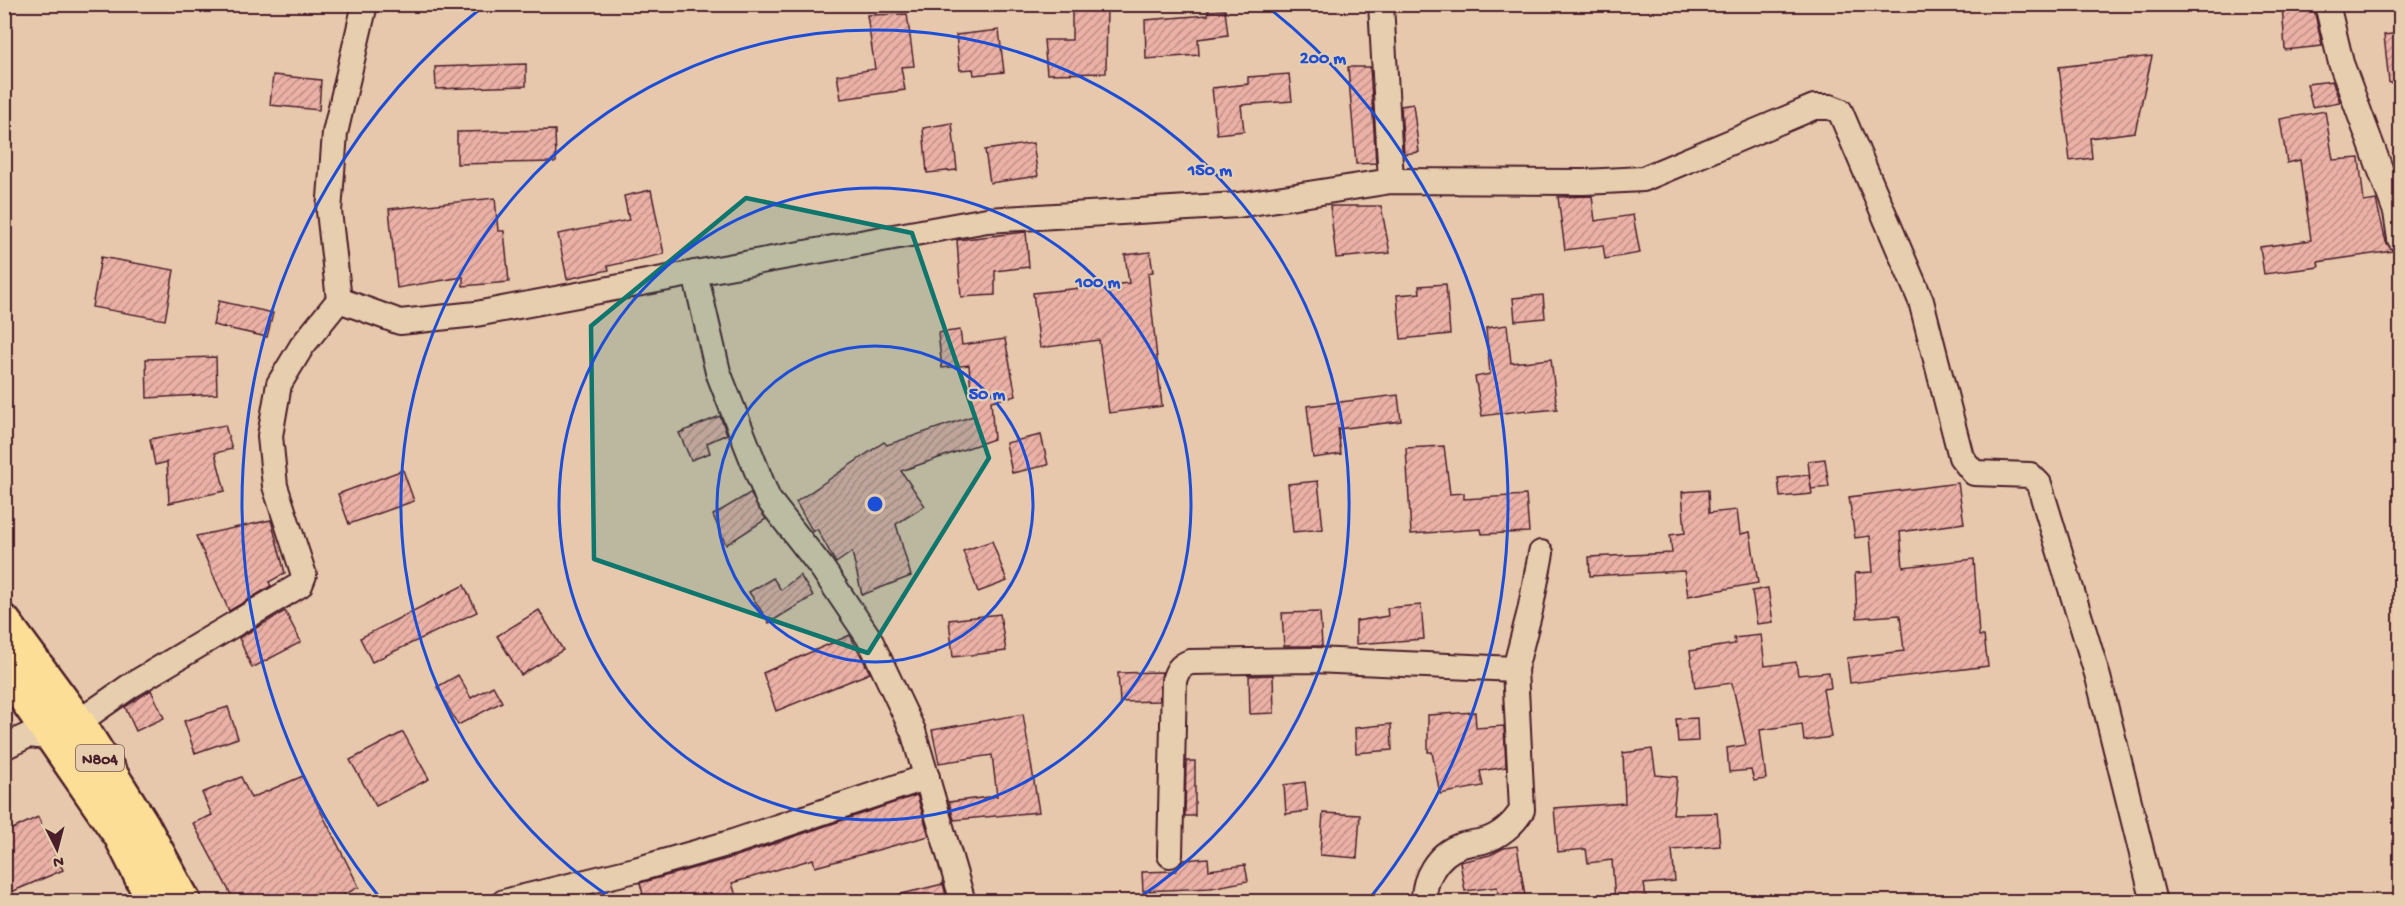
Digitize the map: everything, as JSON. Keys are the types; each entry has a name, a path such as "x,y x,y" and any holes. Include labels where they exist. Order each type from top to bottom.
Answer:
{"highway":[{"name":"N804","path":"4,622 67,731 154,902"},
{"name":"N804","path":"4,667 67,731 143,826 184,902"}],"street":[{"path":"4,747 29,735 67,731 130,686 300,585 304,575 275,486 270,436 279,384 302,346 339,300 329,212 334,133 365,4"},
{"path":"1381,4 1391,181"},
{"path":"2327,4 2341,63 2396,212 2400,239"},
{"path":"339,300 400,322 476,314 987,220 1238,205 1391,181 1584,182 1643,179 1814,107 1830,106 1840,111 1921,301 1961,457 1974,473 2030,476 2039,484 2098,677 2154,902"},
{"path":"695,273 718,372 768,499 822,568 869,638 913,731 963,902"},
{"path":"1424,902 1423,886 1437,862 1458,846 1486,841 1515,823 1522,810 1515,669 1530,611 1541,553"},
{"path":"1170,855 1174,681 1177,669 1183,665 1190,662 1314,660 1515,669"},
{"path":"504,902 635,870 730,843 927,777"}],"highlighted area":[{"path":"746,198 912,233 989,458 868,653 594,559 591,326"}],"building":[{"path":"1072,4 1107,4 1106,73 1047,74 1044,40 1072,40"},
{"path":"2282,4 2313,4 2322,46 2285,50"},
{"path":"1225,10 1228,35 1198,39 1199,55 1146,59 1145,20 1208,15 1208,11"},
{"path":"907,14 914,66 901,67 905,90 841,99 837,75 875,69 867,15"},
{"path":"999,30 1004,72 974,75 973,69 960,70 956,35"},
{"path":"2400,33 2400,82 2389,83 2384,35"},
{"path":"2152,56 2135,132 2090,138 2092,158 2070,161 2059,67"},
{"path":"526,64 526,86 436,89 435,67"},
{"path":"1348,67 1370,67 1376,163 1356,164"},
{"path":"1289,74 1292,101 1241,105 1244,131 1217,134 1212,88 1248,84 1248,77"},
{"path":"273,75 321,80 319,110 270,105"},
{"path":"2332,81 2340,102 2312,107 2307,84"},
{"path":"1413,104 1419,152 1404,154 1401,106"},
{"path":"2325,111 2333,160 2359,158 2364,202 2376,200 2386,242 2393,251 2318,262 2319,267 2264,274 2260,247 2311,240 2300,160 2287,163 2280,119"},
{"path":"952,123 957,170 927,173 923,128"},
{"path":"555,130 556,162 457,164 457,132"},
{"path":"1033,143 1038,176 990,183 985,150"},
{"path":"651,190 664,254 608,266 609,270 567,279 558,234 629,220 624,196"},
{"path":"1592,196 1595,221 1633,215 1640,253 1605,259 1603,245 1565,250 1558,197"},
{"path":"495,198 498,231 504,231 509,282 463,286 463,277 397,288 389,209"},
{"path":"1330,206 1381,206 1390,253 1336,258"},
{"path":"1026,232 1029,267 995,271 995,295 961,297 957,240"},
{"path":"1150,252 1153,272 1148,273 1162,406 1109,413 1099,340 1040,348 1033,293 1129,283 1125,255"},
{"path":"101,257 174,270 165,320 92,307"},
{"path":"1446,284 1450,334 1401,339 1397,295 1420,293 1419,286"},
{"path":"1543,295 1545,318 1515,321 1513,298"},
{"path":"219,301 273,313 267,337 213,325"},
{"path":"1507,325 1511,363 1551,359 1557,409 1526,412 1526,410 1482,416 1475,377 1490,374 1486,328"},
{"path":"960,330 962,345 1005,339 1016,396 991,401 994,439 901,471 925,506 896,524 911,576 862,595 852,552 836,563 817,529 813,532 796,502 884,442 887,445 973,416 969,365 942,368 938,333"},
{"path":"216,357 217,394 147,398 146,359"},
{"path":"1398,395 1401,421 1338,429 1341,454 1313,458 1307,406"},
{"path":"720,416 727,434 707,443 710,453 691,460 679,433"},
{"path":"225,425 232,449 215,453 225,491 169,503 167,462 155,465 150,439"},
{"path":"1041,435 1048,465 1012,473 1006,443"},
{"path":"1444,446 1450,494 1464,493 1464,499 1526,495 1529,532 1482,534 1481,529 1411,534 1406,448"},
{"path":"1825,459 1829,487 1811,489 1808,461"},
{"path":"403,470 414,501 349,524 338,494"},
{"path":"1809,475 1812,494 1780,497 1778,478"},
{"path":"1318,481 1323,529 1293,532 1288,484"},
{"path":"1958,483 1964,523 1900,532 1903,567 1974,559 1979,636 1984,636 1988,666 1850,683 1847,658 1904,651 1900,615 1857,618 1855,573 1873,572 1870,536 1855,538 1849,497"},
{"path":"1708,490 1709,513 1737,510 1740,534 1750,532 1758,583 1688,596 1684,571 1590,576 1589,557 1672,553 1670,535 1685,533 1682,492"},
{"path":"750,493 766,519 726,545 713,515"},
{"path":"271,520 285,573 269,582 271,586 229,611 196,536"},
{"path":"992,541 1007,581 978,592 963,551"},
{"path":"800,575 813,596 769,623 749,592 773,578 781,590"},
{"path":"464,585 477,612 372,662 360,638"},
{"path":"1768,588 1773,622 1757,624 1752,591"},
{"path":"1421,605 1424,639 1356,644 1356,621 1388,616 1387,608"},
{"path":"539,610 563,650 521,675 497,636"},
{"path":"285,611 301,642 252,668 239,638"},
{"path":"1320,612 1322,646 1284,646 1282,613"},
{"path":"1000,614 1006,651 953,657 949,620"},
{"path":"850,635 870,673 776,711 763,673"},
{"path":"1761,635 1765,666 1796,662 1798,675 1829,672 1831,688 1823,689 1831,737 1804,741 1802,724 1760,730 1766,779 1754,781 1751,770 1729,772 1727,748 1746,745 1732,683 1695,688 1690,651 1735,644 1734,638"},
{"path":"1162,672 1159,701 1120,702 1118,673"},
{"path":"458,675 471,698 493,686 502,702 458,725 437,687"},
{"path":"1273,675 1274,713 1250,714 1249,676"},
{"path":"151,690 164,718 136,731 125,707"},
{"path":"228,707 238,738 195,753 184,721"},
{"path":"1475,712 1476,728 1504,726 1506,767 1480,771 1483,786 1440,794 1432,752 1428,752 1428,715"},
{"path":"1023,714 1039,812 954,820 949,802 997,796 992,755 939,763 932,730"},
{"path":"1697,718 1698,741 1678,742 1676,719"},
{"path":"1391,724 1392,750 1356,753 1355,728"},
{"path":"403,732 429,779 376,806 350,760"},
{"path":"1652,749 1656,775 1677,777 1673,814 1717,813 1720,846 1672,850 1675,881 1644,884 1646,897 1615,900 1612,860 1588,863 1586,849 1558,852 1554,808 1625,803 1623,753"},
{"path":"1186,761 1195,761 1195,816 1185,816"},
{"path":"303,776 359,887 330,902 235,902 193,823 212,815 202,793 241,777 251,798"},
{"path":"1305,782 1308,811 1286,814 1284,785"},
{"path":"917,795 929,836 815,867 813,859 732,883 738,902 645,902 640,883 734,857"},
{"path":"1323,813 1360,815 1357,858 1320,855"},
{"path":"38,817 63,870 4,895 4,833"},
{"path":"1517,846 1526,902 1499,902 1497,887 1465,891 1460,862"},
{"path":"1208,858 1209,870 1245,865 1248,881 1211,888 1143,891 1142,872 1176,871 1183,860"},
{"path":"943,884 948,902 897,902 897,895"}]}
